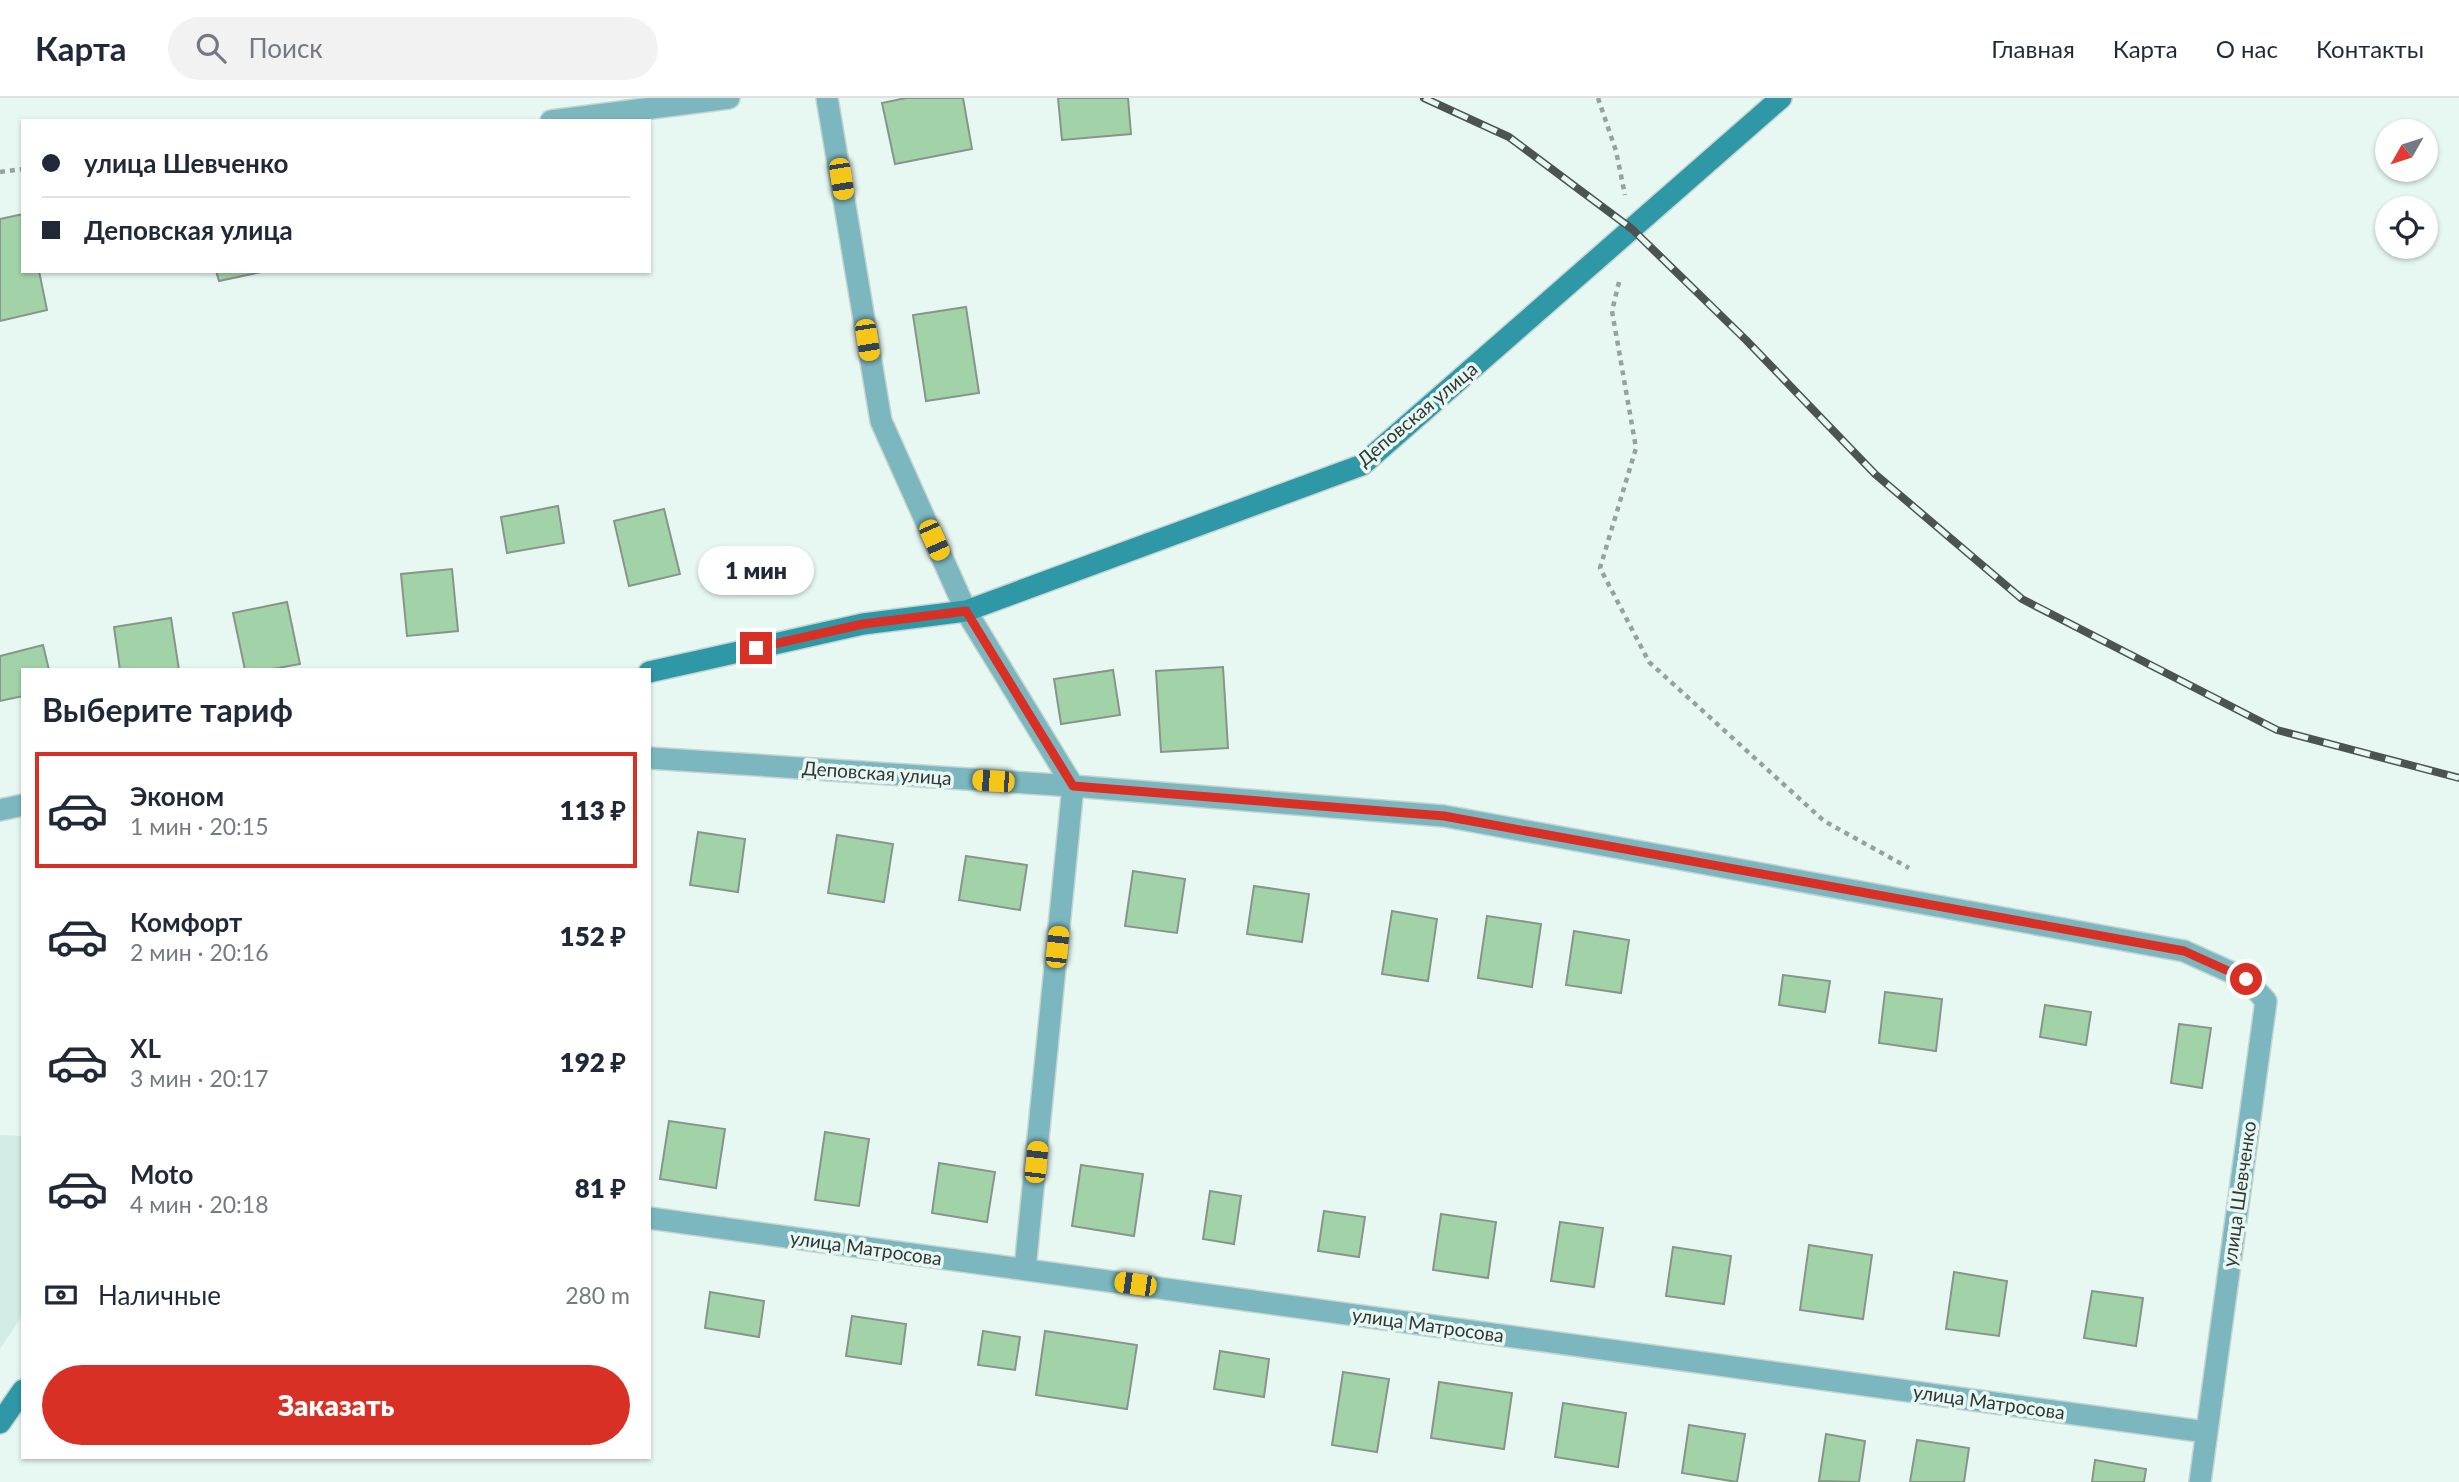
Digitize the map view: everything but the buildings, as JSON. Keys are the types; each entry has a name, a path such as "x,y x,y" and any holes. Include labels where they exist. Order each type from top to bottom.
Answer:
{"street":[{"path":"566,119 729,98"},
{"path":"827,98 880,421 966,611 1073,786 1025,1269"},
{"name":"Деповская улица","path":"651,672 863,624 966,611 1362,465 1781,98"},
{"name":"Деповская улица","path":"651,758 1073,786 1444,816 2184,951"},
{"path":"0,810 21,805"},
{"name":"улица Шевченко","path":"2184,951 2246,979 2266,1001 2200,1482"},
{"name":"улица Матросова","path":"651,1218 2206,1432"},
{"path":"0,1423 21,1393"}],"path":[{"path":"1598,98 1616,151 1632,229 1612,312 1636,448 1600,568 1649,662 1825,821 1916,872"},
{"path":"0,172 21,169"}],"shaded area":[{"path":"0,1135 21,1136 21,1317 0,1349"}],"railway":[{"path":"1424,98 1509,137 1632,229 1746,340 1875,474 2022,599 2277,730 2459,778"}],"route":[{"path":"756,648 863,624 966,611 1073,786 1444,816 2184,951 2246,979"}]}
